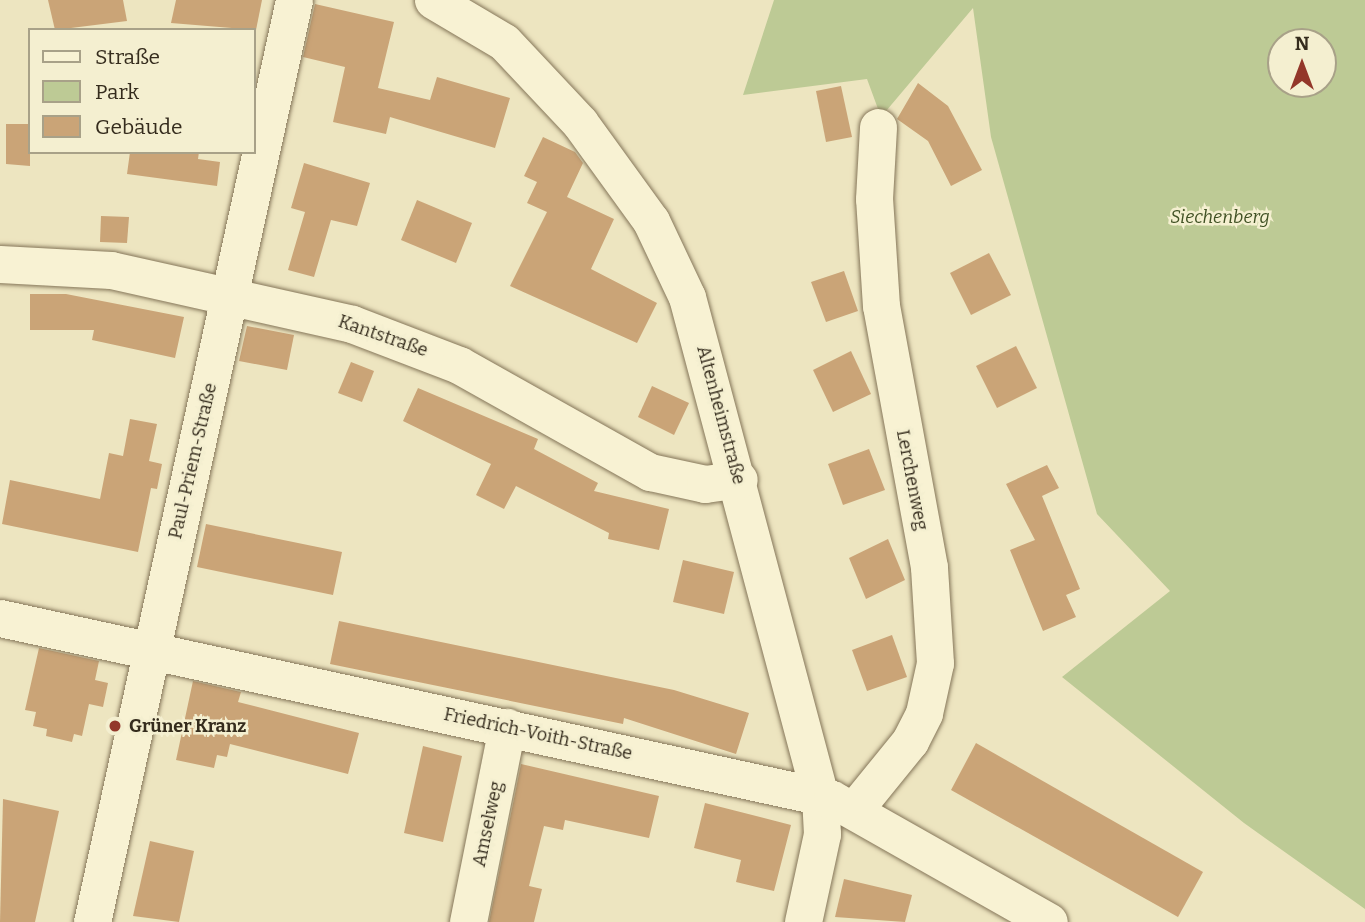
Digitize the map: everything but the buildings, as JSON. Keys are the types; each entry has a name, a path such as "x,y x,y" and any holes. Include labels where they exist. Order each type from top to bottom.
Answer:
{"street":[{"name":"Paul-Priem-Straße","path":"92,922 294,0"},
{"name":"Altenheimstraße","path":"433,0 491,13 529,65 580,122 657,233 696,323 821,796 822,834 803,922"},
{"name":"Lerchenweg","path":"854,810 910,741 924,713 935,663 929,567 881,306 874,199 878,127"},
{"name":"Kantstraße","path":"0,264 111,270 229,292 352,324 426,350 522,398 650,472 705,484 739,479"},
{"name":"Friedrich-Voith-Straße","path":"0,618 150,648 821,796 854,810 1049,922"},
{"name":"Amselweg","path":"468,922 508,727"}],"green space":[{"name":"Siechenberg","path":"774,0 1365,0 1365,909 1244,823 1062,677 1170,591 1097,514 991,137 973,8 881,117 867,79 743,95"}],"place":[{"name":"Grüner Kranz","path":"115,726"}]}
